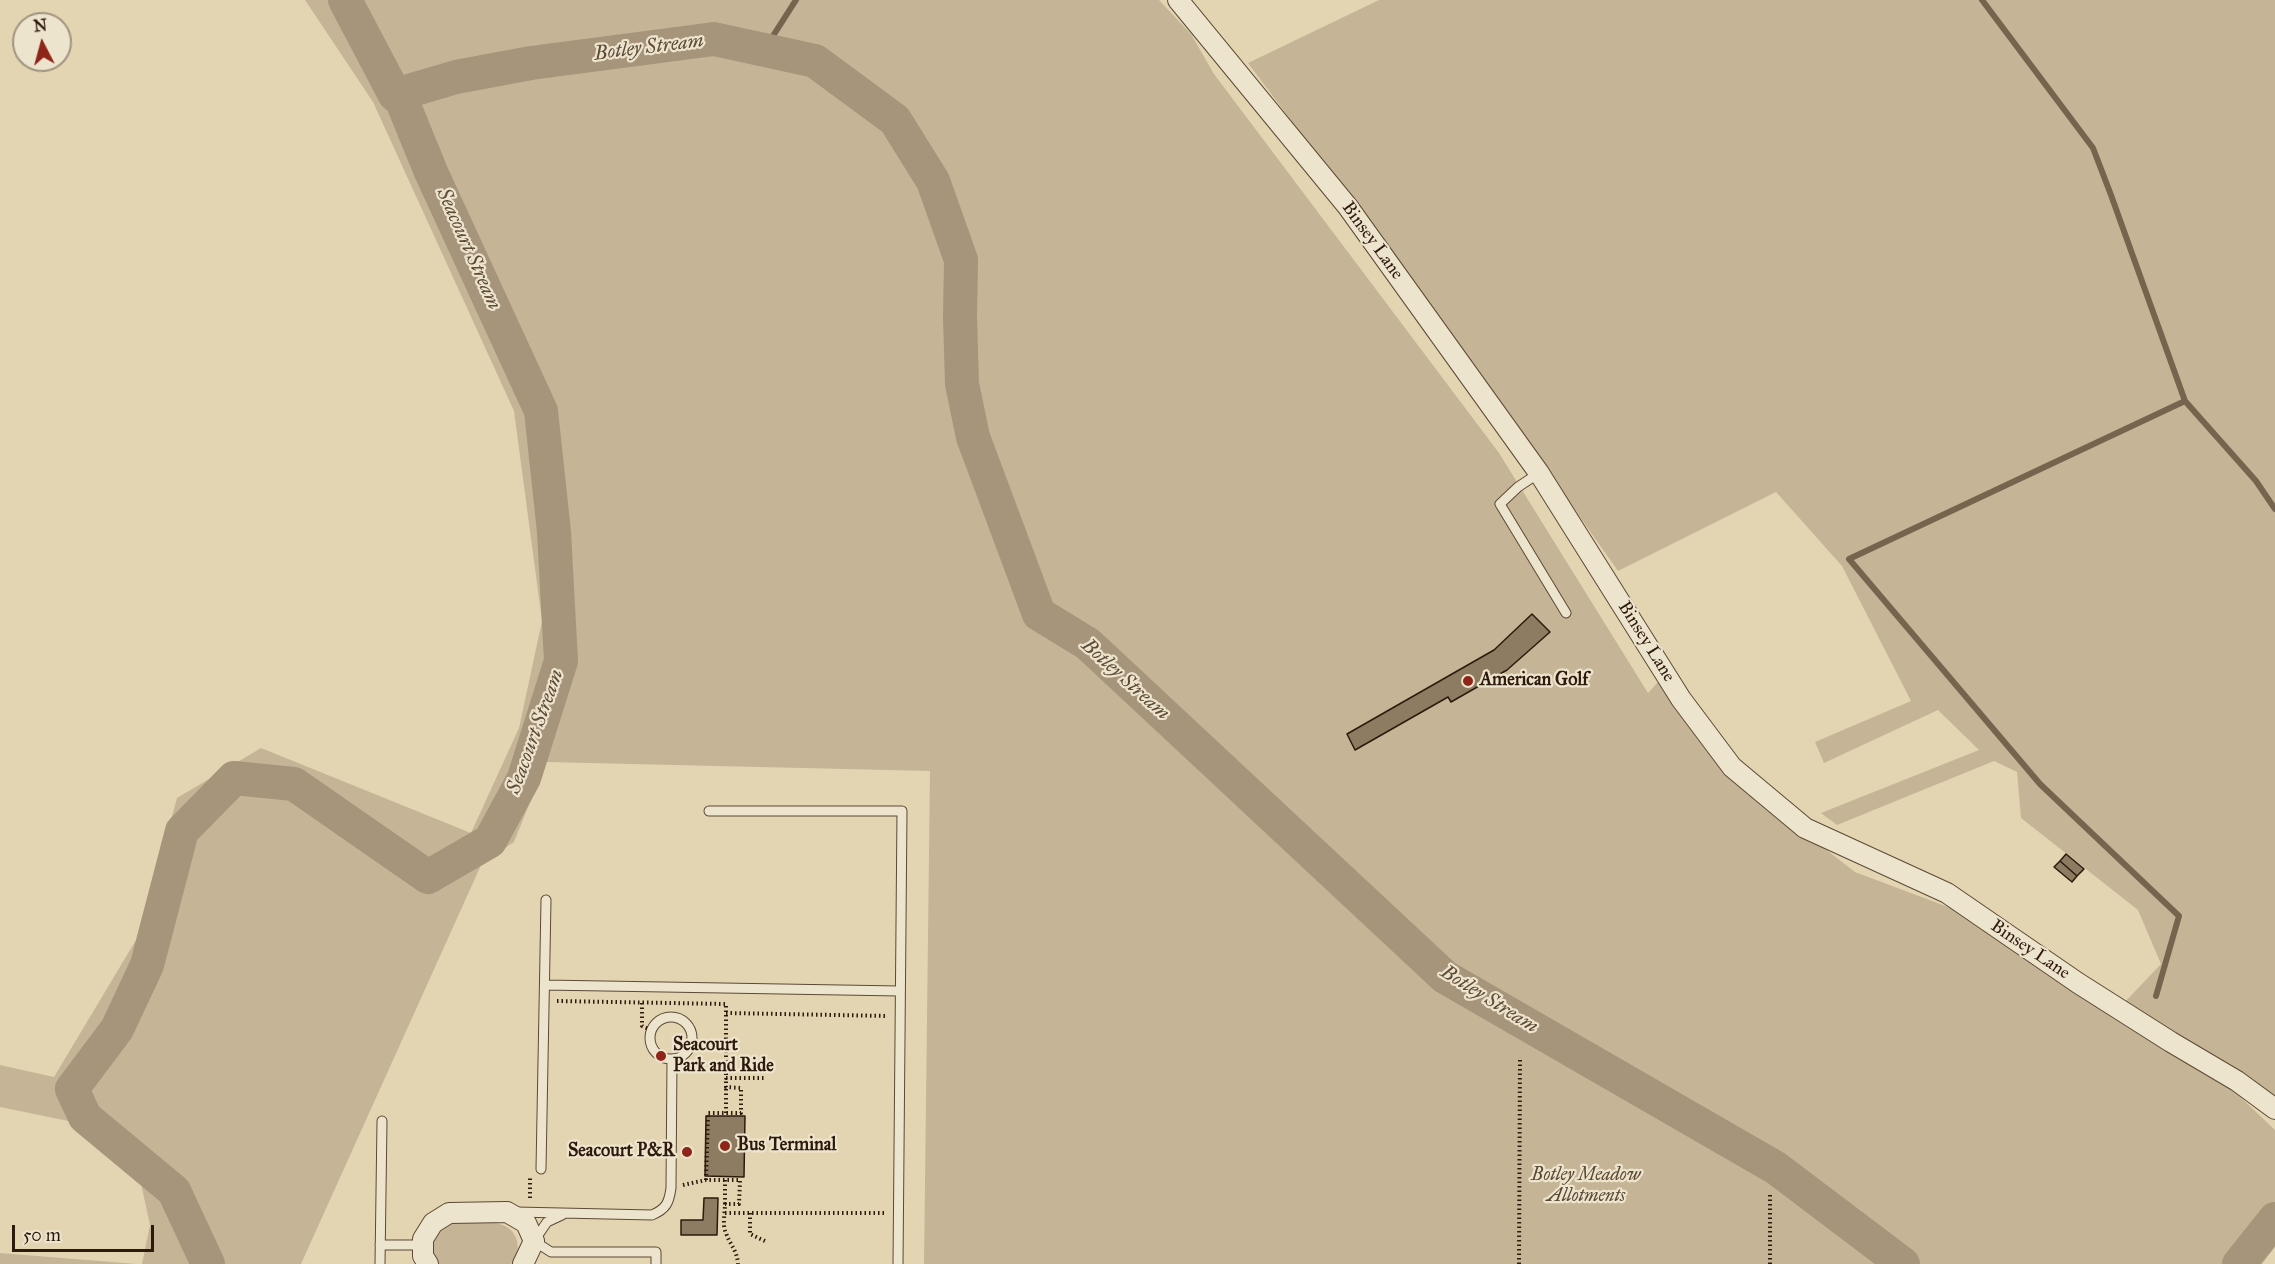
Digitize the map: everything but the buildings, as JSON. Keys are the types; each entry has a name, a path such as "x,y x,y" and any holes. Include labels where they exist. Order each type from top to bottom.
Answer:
{"street":[{"name":"Binsey Lane","path":"1178,0 1348,207 1539,473 1682,699 1732,767 1805,828 1947,893 2078,983 2237,1081 2275,1109"},
{"path":"425,1255 423,1239 433,1223 449,1213 507,1212 526,1223 534,1240 523,1264"}],"lane":[{"path":"1539,473 1518,487 1500,504 1566,613"},
{"path":"709,812 902,811 898,1264"},
{"path":"542,1169 546,900"},
{"path":"545,985 900,991"},
{"path":"665,1018 678,1018 688,1026 692,1038 689,1050 679,1058 672,1059 665,1059 654,1051 650,1037 654,1024 665,1018"},
{"path":"507,1212 652,1215 664,1210 669,1202 671,1188 672,1059"},
{"path":"380,1264 382,1121"},
{"path":"565,1214 547,1222 534,1240 550,1252 656,1252 656,1264"},
{"path":"380,1245 425,1255"}],"path":[{"path":"544,1001 726,1004 726,1113"},
{"path":"642,1003 642,1026 651,1030"},
{"path":"726,1013 900,1017"},
{"path":"1519,1264 1520,1057"},
{"path":"726,1078 764,1078"},
{"path":"706,1180 708,1113 741,1113 741,1088 726,1087"},
{"path":"671,1188 706,1180 740,1180 739,1204 725,1204"},
{"path":"725,1180 724,1231 737,1253 738,1264"},
{"path":"1770,1192 1770,1264"},
{"path":"725,1213 899,1213"},
{"path":"750,1213 750,1234 767,1242"}],"green space":[{"name":"Botley Meadow Allotments","path":"305,0 1159,0 1191,34 1214,74 1499,453 1648,693 1658,682 1737,781 1855,872 1964,913 2128,1024 2236,1093 2275,1130 2275,1247 2262,1264 924,1264 930,771 546,762 514,842 482,863 301,1264 142,1264 150,1225 139,1174 78,1123 0,1107 0,1065 54,1077 139,935 177,798 261,748 471,833 519,728 542,621 514,411 373,102"},
{"path":"1379,0 2275,0 2275,1099 2123,1004 2161,964 2138,910 2021,818 2017,772 1994,761 1837,825 1821,813 1979,750 1938,710 1824,763 1815,742 1911,701 1842,566 1776,492 1618,571 1452,336 1248,63"},
{"path":"456,1222 491,1222 508,1228 518,1244 517,1253 511,1264 438,1264 432,1251 434,1238 442,1227"},
{"path":"0,1253 137,1264 0,1264"}],"waterway":[{"name":"Seacourt Stream","path":"208,1264 174,1191 85,1117 72,1089 117,1029 147,965 182,831 234,778 294,784 428,877 490,841 524,778 561,661 554,532 541,411 431,172 400,96 395,95 345,0"},
{"path":"764,50 796,0"},
{"path":"1982,0 2093,148 2185,401 2256,481 2275,509"},
{"name":"Botley Stream","path":"395,95 456,77 531,63 714,39 815,61 895,120 933,181 961,260 962,384 973,437 1039,614 1088,644 1445,977 1776,1168 1903,1264"},
{"path":"2156,996 2179,916 2040,784 1849,559 2185,401"},
{"path":"2239,1264 2275,1219"}],"place":[{"name":"American Golf","path":"1468,681"},
{"name":"Seacourt Park and Ride","path":"661,1056"},
{"name":"Bus Terminal","path":"725,1146"},
{"name":"Seacourt P&R","path":"687,1152"}]}
